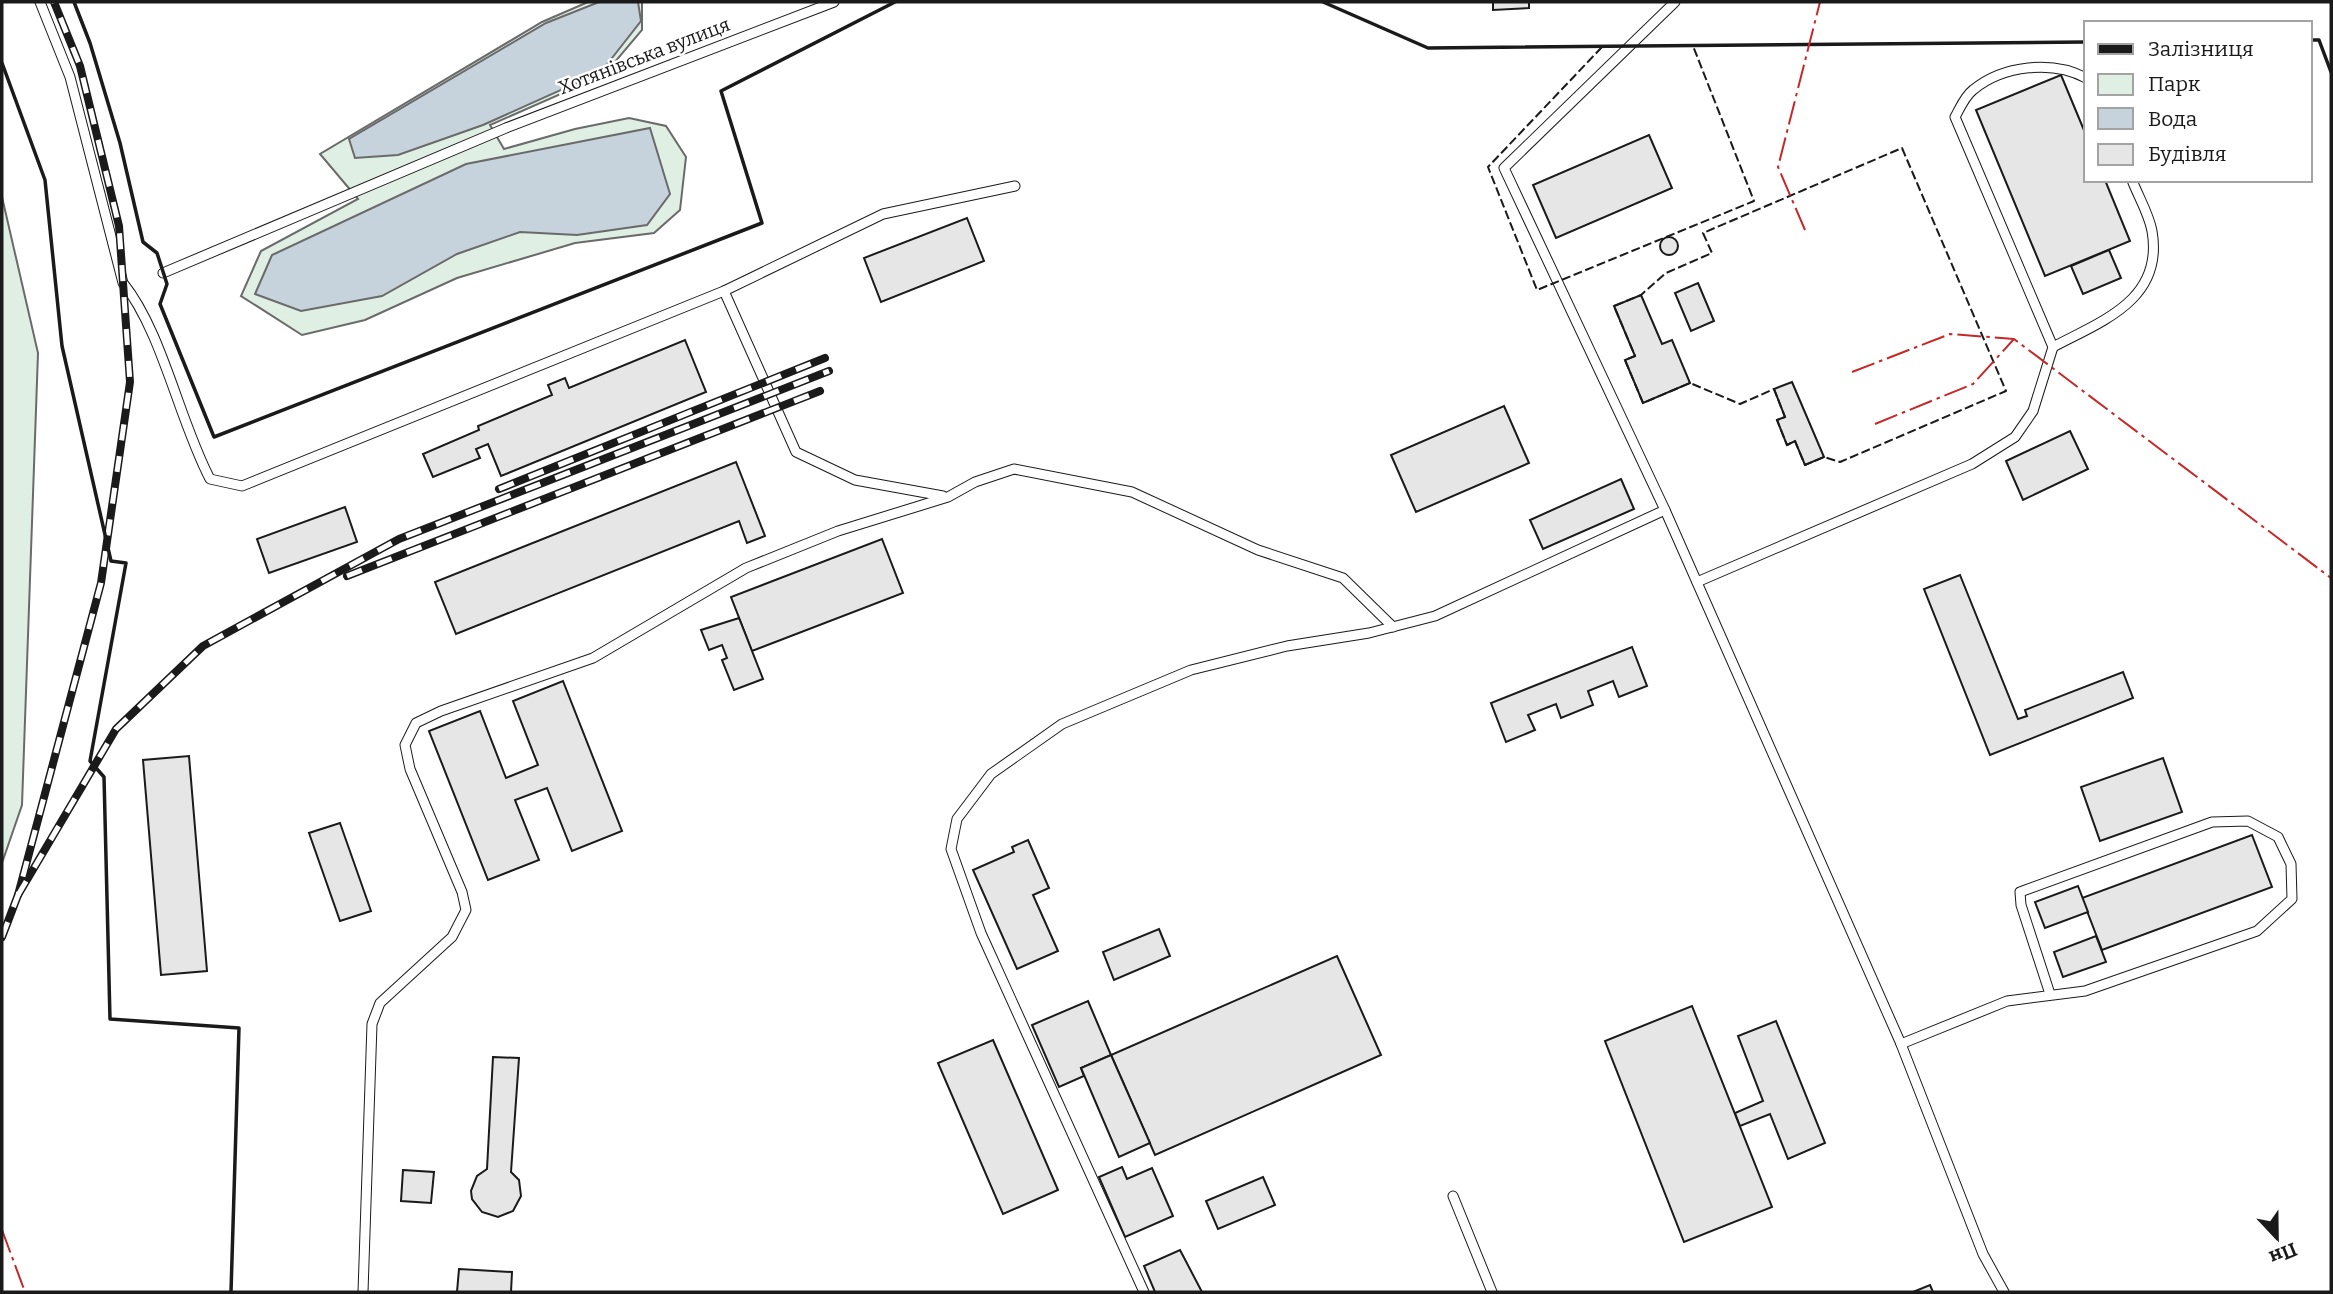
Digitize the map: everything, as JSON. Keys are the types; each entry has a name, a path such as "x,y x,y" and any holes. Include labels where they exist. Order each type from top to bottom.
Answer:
{"lane":[{"path":"40,2 70,77 123,283 140,304 193,446 210,479 242,486 724,291 883,214 1015,186"},
{"name":"Хотянівська вулиця","path":"163,273 506,128 834,2"},
{"path":"1675,2 1504,168 1665,510 1901,1044 1983,1254 2004,1292"},
{"path":"1697,582 1972,464 2015,437 2033,411 2053,347 1955,117 1972,91 2004,71 2063,67 2084,77"},
{"path":"2053,347 2120,312 2140,290 2152,263 2152,230 2133,182"},
{"path":"724,291 796,452 855,480 948,497"},
{"path":"363,1292 372,1024 380,1003 452,937 466,910 462,892 410,769 405,745 416,723 441,710 593,658 746,568 838,531 948,497 975,482 1014,469 1132,492 1258,550 1343,578 1393,627"},
{"path":"1144,1292 981,933 951,849 957,818 990,774 1062,724 1191,670 1287,646 1393,627 1435,615 1665,510"},
{"path":"1901,1044 2007,1001 2085,991 2257,931 2292,899 2291,864 2278,837 2248,821 2213,822 2020,892 2021,905 2050,994"},
{"path":"1453,1196 1492,1292"}],"green space":[{"path":"588,2 642,2 642,30 604,75 490,125 504,149 575,129 629,118 666,126 686,157 680,210 654,233 575,243 457,278 365,320 302,335 241,296 261,251 358,199 320,154 542,22"},
{"path":"2,197 38,353 22,805 2,863"}],"water":[{"path":"599,2 638,2 641,21 601,72 483,125 398,155 355,158 349,139 546,23"},
{"path":"650,128 670,194 647,225 577,235 520,232 457,254 382,296 301,311 255,294 272,255 466,164"}],"building":[{"path":"1493,2 1529,2 1529,8 1493,10"},
{"path":"2061,75 2084,130 2084,182 2106,182 2130,241 2045,276 1976,110"},
{"path":"1649,135 1672,188 1556,238 1533,185"},
{"path":"967,218 984,261 881,302 864,258"},
{"path":"1669,237 1675,240 1678,246 1675,252 1669,255 1663,252 1660,246 1663,240"},
{"path":"2109,250 2121,278 2083,294 2071,266"},
{"path":"1698,283 1714,321 1691,331 1675,293"},
{"path":"1641,295 1662,344 1672,340 1690,383 1643,403 1625,360 1635,356 1614,306"},
{"path":"685,340 706,392 501,476 488,444 476,449 480,458 433,477 423,454 479,430 478,426 552,395 548,385 565,378 569,388"},
{"path":"1792,382 1824,457 1805,465 1795,441 1787,445 1777,420 1785,417 1774,389"},
{"path":"1504,406 1529,463 1416,512 1391,455"},
{"path":"2070,431 2088,469 2023,500 2006,461"},
{"path":"736,462 765,536 747,543 739,521 456,634 435,582"},
{"path":"1621,479 1634,509 1543,549 1530,520"},
{"path":"345,507 357,542 269,573 257,539"},
{"path":"882,539 903,593 752,651 731,597"},
{"path":"1960,575 2018,719 2027,716 2025,710 2123,672 2133,698 1990,755 1924,589"},
{"path":"739,618 763,679 734,690 722,660 727,658 722,645 709,650 701,630"},
{"path":"1632,647 1647,686 1619,697 1613,681 1588,691 1593,705 1561,718 1556,704 1528,715 1535,730 1506,742 1491,703"},
{"path":"563,681 622,831 572,851 547,788 515,800 539,860 488,880 429,731 480,711 506,778 538,765 513,701"},
{"path":"189,756 207,971 161,975 143,760"},
{"path":"2163,758 2182,812 2100,841 2081,787"},
{"path":"340,823 371,911 340,921 309,833"},
{"path":"2252,835 2272,887 2102,950 2082,898"},
{"path":"1028,840 1049,888 1033,895 1058,951 1017,969 973,870 1014,852 1012,847"},
{"path":"2078,886 2088,912 2045,928 2035,902"},
{"path":"1159,929 1170,956 1114,980 1103,952"},
{"path":"2096,936 2106,962 2063,977 2054,952"},
{"path":"1337,956 1381,1055 1155,1155 1111,1055"},
{"path":"1088,1001 1111,1055 1081,1068 1084,1076 1059,1087 1032,1025"},
{"path":"1692,1006 1772,1207 1684,1242 1605,1041"},
{"path":"1776,1021 1825,1143 1788,1159 1770,1114 1740,1126 1735,1113 1763,1101 1738,1036"},
{"path":"993,1040 1058,1190 1003,1214 938,1063"},
{"path":"1111,1055 1150,1143 1119,1157 1081,1068"},
{"path":"493,1057 519,1058 511,1172 519,1180 521,1196 513,1211 498,1217 482,1212 472,1199 471,1191 477,1176 487,1169"},
{"path":"1122,1167 1127,1179 1152,1168 1173,1216 1125,1237 1099,1177"},
{"path":"403,1170 434,1172 431,1203 401,1201"},
{"path":"1263,1177 1275,1205 1218,1229 1206,1201"},
{"path":"1180,1250 1202,1292 1155,1292 1144,1266"},
{"path":"459,1269 512,1272 511,1292 457,1292"},
{"path":"1930,1285 1933,1292 1913,1292"}],"railway":[{"path":"2,937 18,895 101,583 130,382 119,226 80,66 54,2"},
{"path":"499,489 825,358"},
{"path":"18,895 116,729 203,646 399,539 829,371"},
{"path":"347,576 820,391"}],"fence":[{"path":"1602,47 1488,167 1537,290 1754,201 1693,46"},
{"path":"1902,148 2006,391 1840,462 1824,457 1805,465 1795,441 1787,445 1777,420 1785,417 1774,389 1740,404 1690,383 1643,403 1625,360 1635,356 1614,306 1641,295 1666,273 1712,253 1703,233 1902,148"}],"wall":[{"path":"74,2 90,43 120,143 143,242 157,253 167,284 160,304 214,437 762,223 721,91 895,2"},
{"path":"1323,2 1428,48 2084,42"},
{"path":"2312,40 2319,40 2331,72"},
{"path":"2,63 45,180 62,346 111,561 126,563 90,761 104,777 110,1019 239,1028 231,1292"}],"power":[{"path":"1805,230 1778,167 1820,2"},
{"path":"1852,372 1950,334 2014,339 2331,578"},
{"path":"1875,424 1973,384 2014,339"},
{"path":"2,1230 25,1292"}]}
